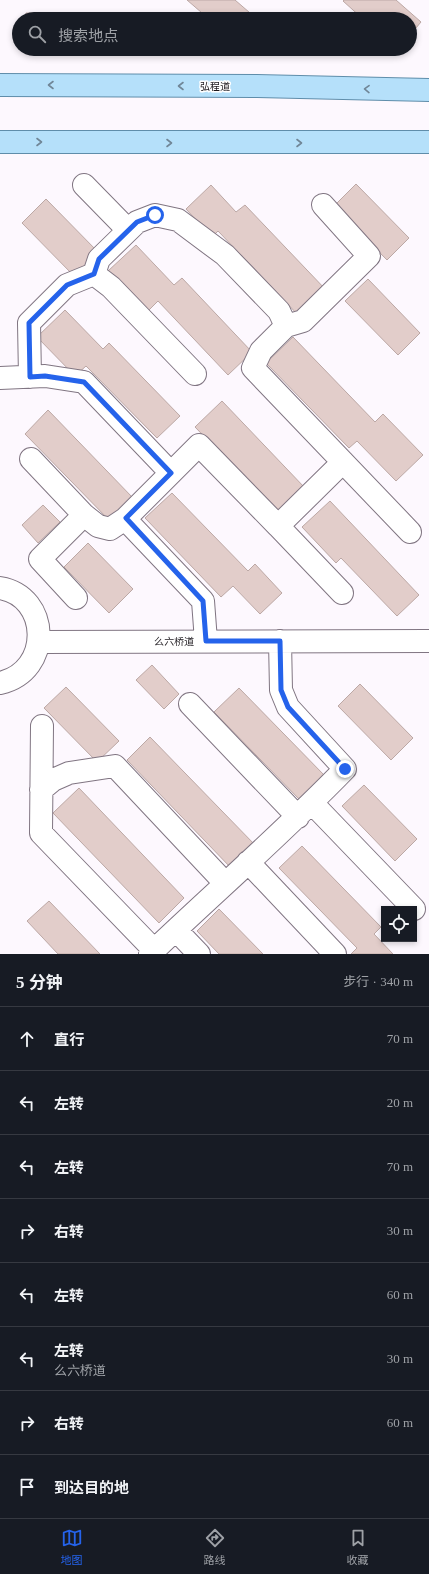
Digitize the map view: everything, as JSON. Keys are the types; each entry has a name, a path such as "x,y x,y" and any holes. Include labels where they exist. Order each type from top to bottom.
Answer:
{"main road":[{"name":"弘程道","path":"0,85 257,86 429,90"},
{"path":"406,90 429,98"},
{"path":"0,142 422,143"}],"street":[{"path":"84,185 128,230"},
{"path":"323,205 370,256 303,321 286,326 261,351 253,368 410,532"},
{"path":"30,377 29,323 67,285 94,274 99,259 137,222 155,215 178,220 225,255 278,311 286,326"},
{"path":"94,274 111,287 195,374"},
{"path":"0,378 45,376 84,382 171,473"},
{"path":"31,459 84,515 98,526 110,529 126,518 199,445 342,593"},
{"path":"278,526 343,462"},
{"path":"76,598 40,559 84,515"},
{"path":"126,518 203,601 206,641"},
{"path":"0,588 7,590 24,600 35,615 40,634 37,653 27,669 11,681 0,683"},
{"path":"42,726 41,833 152,952 305,810 345,769 288,707 281,690 280,641"},
{"name":"么六桥道","path":"38,642 429,641"},
{"path":"190,704 411,906"},
{"path":"41,790 54,780 68,773 115,766 225,883"},
{"path":"248,862 335,954"},
{"path":"176,930 199,954"}],"building":[{"path":"187,0 235,0 249,12 201,12"},
{"path":"396,0 410,12 355,12 343,1"},
{"path":"417,18 421,22 417,27"},
{"path":"356,184 409,238 387,260 334,206"},
{"path":"211,185 236,212 245,205 327,291 300,317 218,231 212,237 186,209"},
{"path":"46,199 98,252 74,276 22,223"},
{"path":"136,245 174,285 182,278 252,352 228,375 158,301 147,312 108,271"},
{"path":"368,279 420,333 398,355 345,301"},
{"path":"65,310 103,349 109,343 180,416 157,438 86,366 75,376 37,337"},
{"path":"293,337 375,422 383,414 423,455 396,481 357,441 349,448 266,363"},
{"path":"222,401 305,488 278,513 195,427"},
{"path":"48,410 133,498 110,521 25,434"},
{"path":"172,493 248,571 255,564 282,593 260,614 233,586 221,597 145,518"},
{"path":"330,501 419,595 397,616 341,558 336,563 302,527"},
{"path":"43,505 60,522 38,543 22,525"},
{"path":"88,543 133,589 109,613 64,567"},
{"path":"152,665 179,694 164,709 136,680"},
{"path":"360,684 413,738 391,760 338,706"},
{"path":"66,687 119,741 97,762 44,708"},
{"path":"239,688 325,776 300,800 214,712"},
{"path":"150,737 256,846 232,869 127,760"},
{"path":"364,785 417,839 395,861 342,806"},
{"path":"79,788 184,898 159,923 53,813"},
{"path":"302,846 381,927 374,934 393,954 351,954 357,948 279,868"},
{"path":"49,901 100,954 58,954 27,921"},
{"path":"219,909 263,954 219,954 197,931"}],"route":[{"path":"155,215 137,222 99,259 94,274 67,285 29,323 30,377 45,376 84,382 171,473 126,518 203,601 206,641 280,641 281,690 288,707 345,769"}]}
